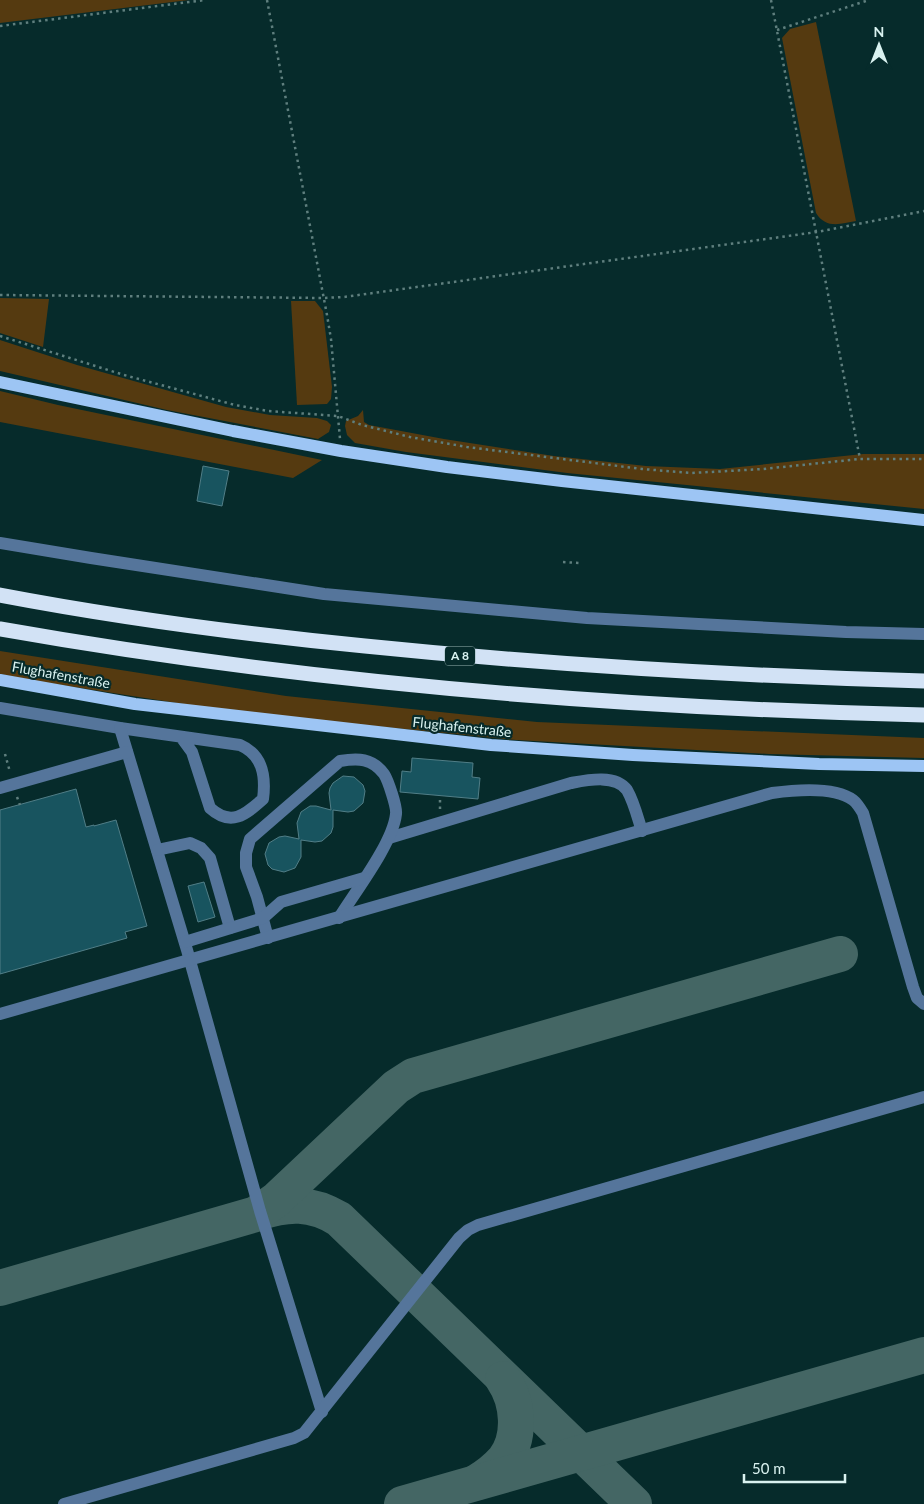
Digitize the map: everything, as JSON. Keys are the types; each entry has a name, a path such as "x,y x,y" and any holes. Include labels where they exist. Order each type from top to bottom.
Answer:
{"highway":[{"name":"A 8","path":"0,595 80,610 254,635 459,656 696,673 924,681"},
{"path":"0,630 269,670 503,694 702,708 924,715"}],"main road":[{"path":"0,382 233,431 341,451 447,467 562,482 924,520"},
{"name":"Flughafenstraße","path":"0,680 135,704 491,746 643,756 819,764 924,766"}],"lane":[{"path":"0,543 334,595 586,618 846,632 924,634"},
{"path":"0,708 240,745 257,756 262,769 265,788 263,799 248,812 237,817 226,818 217,814 210,808 192,752 181,737"},
{"path":"120,728 185,942 260,1212 322,1412"},
{"path":"0,788 127,752"},
{"path":"268,938 257,897 246,867 246,853 250,839 340,761 354,758 366,760 378,766 386,777 397,812 389,838 339,918"},
{"path":"389,838 590,779 622,784 628,791 642,831"},
{"path":"0,1014 772,793 787,791 826,791 844,795 855,801 862,813 913,987 917,998 924,1004"},
{"path":"157,850 190,843 201,848 210,858 230,928"},
{"path":"185,942 263,918 281,902 364,878"},
{"path":"64,1504 294,1438 304,1433 459,1238 468,1230 478,1225 924,1097"}],"path":[{"path":"0,26 205,0"},
{"path":"267,0 331,339 341,451"},
{"path":"771,0 860,459"},
{"path":"777,30 869,0"},
{"path":"0,295 344,297 816,232 924,210"},
{"path":"0,336 133,377 235,405 268,411 338,416 362,425 410,437 529,455 692,473 762,469 860,459 924,460"},
{"path":"563,562 580,563"},
{"path":"5,754 11,774"}],"shaded area":[{"path":"0,0 189,0 0,23"},
{"path":"816,22 856,221 839,224 824,221 816,213 782,38 790,29"},
{"path":"0,298 49,299 43,347 0,333"},
{"path":"291,301 315,301 323,311 332,387 331,399 327,404 297,405"},
{"path":"0,340 77,365 226,407 270,415 317,418 327,421 331,425 329,432 318,439 167,410 0,371"},
{"path":"0,391 58,405 322,460 293,478 0,422"},
{"path":"363,410 364,422 369,425 554,456 646,466 720,469 863,454 924,454 924,509 567,473 406,452 355,443 347,435 346,421 358,416"},
{"path":"0,651 286,696 537,722 924,738 924,758 769,754 516,740 235,712 0,674"}],"building":[{"path":"203,466 229,471 222,506 197,501"},
{"path":"412,758 473,763 472,777 480,778 478,799 400,792 402,771 411,772"},
{"path":"343,776 354,777 363,785 365,791 363,803 354,811 333,810 331,833 322,841 301,840 301,857 295,868 284,872 272,869 268,865 265,854 269,843 285,836 299,839 297,823 301,812 310,806 331,810 330,788 333,783"},
{"path":"76,789 86,827 116,820 147,926 125,932 127,938 0,974 0,810"},
{"path":"204,882 215,917 198,922 188,886"}],"taxiway":[{"path":"0,1288 256,1214 276,1200 396,1087 413,1076 840,954"},
{"path":"258,1213 279,1207 299,1206 319,1209 339,1219 634,1504"},
{"path":"402,1504 924,1355"},
{"path":"477,1482 504,1460 514,1441 516,1430 515,1408 503,1379"}]}
